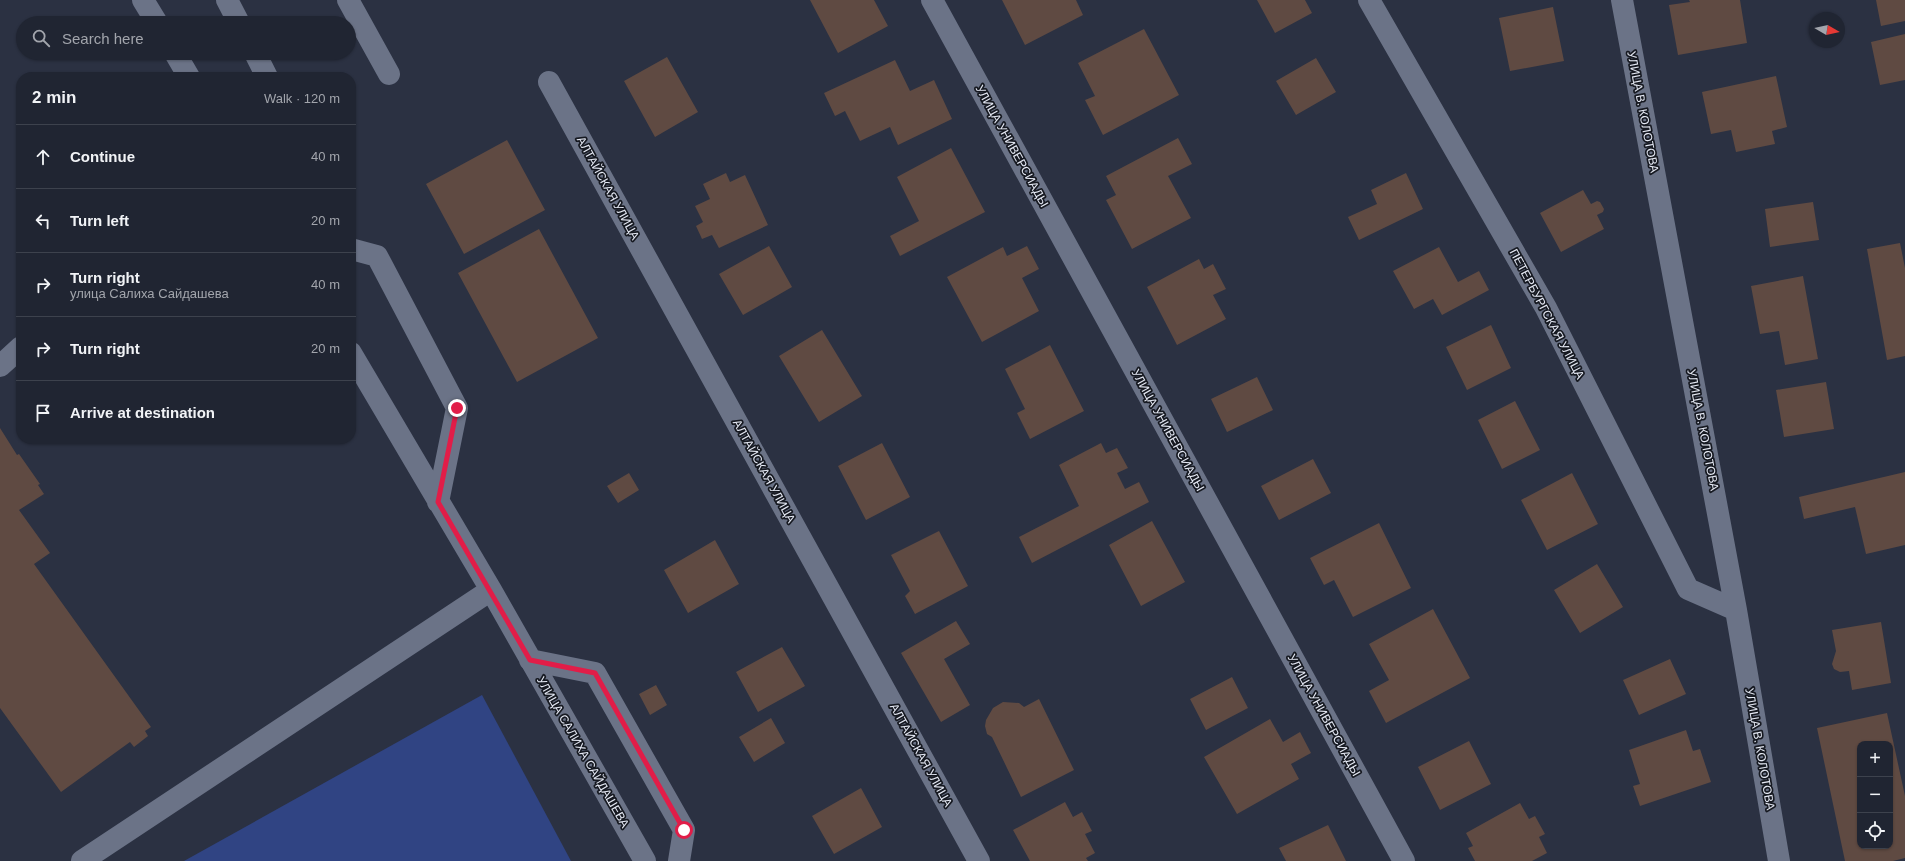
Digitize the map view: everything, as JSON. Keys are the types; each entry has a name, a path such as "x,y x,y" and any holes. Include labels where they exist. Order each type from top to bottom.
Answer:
{"street":[{"path":"143,0 153,16"},
{"path":"227,0 235,16"},
{"path":"348,0 389,74"},
{"name":"УЛИЦА УНИВЕРСИАДЫ","path":"932,0 1404,861"},
{"name":"ПЕТЕРБУРГСКАЯ УЛИЦА","path":"1369,0 1546,308 1688,589 1736,610"},
{"name":"УЛИЦА В. КОЛОТОВА","path":"1622,0 1736,610 1779,861"},
{"path":"179,60 186,72"},
{"path":"258,60 264,72"},
{"name":"АЛТАЙСКАЯ УЛИЦА","path":"549,82 979,861"},
{"path":"356,250 377,256 457,408 438,502"},
{"path":"0,366 16,352"},
{"name":"УЛИЦА САЛИХА САЙДАШЕВА","path":"356,362 491,590 645,861"},
{"path":"82,861 491,590"},
{"path":"530,660 595,673 684,830 679,861"}],"shaded area":[{"path":"482,695 571,861 184,861"}],"building":[{"path":"810,0 874,0 888,26 838,53"},
{"path":"1002,0 1076,0 1083,15 1025,45"},
{"path":"1257,0 1305,0 1312,13 1275,33"},
{"path":"1689,0 1740,0 1747,43 1678,55 1669,5 1690,2"},
{"path":"1876,0 1905,0 1905,21 1881,26"},
{"path":"1553,7 1564,61 1510,71 1499,18"},
{"path":"1144,29 1179,95 1103,135 1085,100 1095,96 1078,63"},
{"path":"1905,34 1905,80 1880,85 1871,42"},
{"path":"667,57 698,112 655,137 624,81"},
{"path":"1316,58 1336,92 1296,115 1276,81"},
{"path":"895,60 910,91 934,80 952,119 898,145 890,127 860,141 845,111 835,116 824,93"},
{"path":"1776,76 1787,127 1772,131 1775,144 1736,152 1731,130 1711,134 1702,92"},
{"path":"1178,138 1192,164 1168,176 1191,218 1132,249 1106,200 1116,195 1106,176"},
{"path":"507,140 545,210 464,254 426,184"},
{"path":"951,148 985,212 900,256 890,236 919,221 897,177"},
{"path":"726,173 730,182 745,175 768,225 719,248 712,235 702,239 696,226 703,222 695,206 710,199 703,184"},
{"path":"1406,173 1423,209 1359,240 1348,217 1377,204 1371,190"},
{"path":"1583,190 1591,204 1597,201 1600,202 1604,209 1603,212 1597,215 1604,229 1561,252 1540,213"},
{"path":"1813,202 1819,240 1770,247 1765,209"},
{"path":"539,229 598,338 517,382 458,273"},
{"path":"1900,243 1905,268 1905,356 1887,360 1867,249"},
{"path":"769,246 792,287 743,315 719,274"},
{"path":"1027,246 1039,269 1022,278 1039,311 982,342 947,277 1003,247 1007,256"},
{"path":"1439,247 1458,282 1479,271 1489,290 1442,315 1433,299 1414,309 1393,271"},
{"path":"1199,259 1204,269 1213,264 1226,289 1213,295 1226,319 1177,345 1147,287"},
{"path":"1803,276 1818,359 1785,365 1779,331 1760,334 1751,286"},
{"path":"1491,325 1511,368 1467,390 1446,347"},
{"path":"822,330 862,396 819,422 779,356"},
{"path":"1050,345 1084,411 1030,439 1017,413 1025,409 1005,369"},
{"path":"1257,377 1273,410 1227,432 1211,399"},
{"path":"1826,382 1834,429 1784,437 1776,390"},
{"path":"1515,401 1540,450 1502,469 1478,420"},
{"path":"0,428 17,455 19,454 40,484 38,485 44,494 19,510 50,553 34,564 151,727 145,731 148,736 134,747 130,742 61,792 0,708"},
{"path":"882,443 910,497 866,520 838,466"},
{"path":"1101,443 1106,453 1117,448 1128,468 1117,473 1125,489 1139,482 1149,502 1032,563 1019,537 1079,506 1059,465"},
{"path":"1313,459 1331,493 1279,520 1261,486"},
{"path":"1905,472 1905,545 1866,554 1855,507 1804,519 1799,497"},
{"path":"629,473 639,490 618,503 607,486"},
{"path":"1572,473 1598,524 1547,550 1521,500"},
{"path":"1152,521 1185,582 1141,606 1109,545"},
{"path":"1379,523 1411,588 1353,617 1334,580 1324,585 1310,558"},
{"path":"939,531 968,586 915,614 905,596 910,591 891,555"},
{"path":"715,540 739,584 688,613 664,570"},
{"path":"1597,564 1623,607 1580,633 1554,590"},
{"path":"1433,609 1470,678 1386,723 1369,691 1389,680 1369,644"},
{"path":"956,621 970,644 944,659 970,705 941,722 901,653"},
{"path":"1881,622 1891,683 1852,690 1849,671 1840,672 1834,669 1832,664 1836,651 1832,630"},
{"path":"782,647 805,686 758,712 736,672"},
{"path":"1670,659 1686,694 1639,715 1623,680"},
{"path":"1232,677 1248,708 1206,730 1190,699"},
{"path":"656,685 667,705 650,715 639,694"},
{"path":"1039,699 1074,770 1021,797 992,737 987,734 985,726 986,720 993,708 1003,702 1019,703 1024,707"},
{"path":"1887,713 1905,796 1905,858 1893,861 1845,861 1817,728"},
{"path":"771,718 785,743 754,762 739,737"},
{"path":"1270,719 1283,742 1300,732 1311,753 1291,764 1299,779 1237,814 1204,757"},
{"path":"1686,730 1693,751 1700,749 1711,782 1640,806 1633,786 1640,784 1629,750"},
{"path":"1469,741 1491,784 1440,810 1418,767"},
{"path":"861,788 882,827 834,854 812,816"},
{"path":"1065,802 1073,817 1082,812 1092,831 1085,834 1095,853 1086,858 1088,861 1030,861 1013,830"},
{"path":"1520,803 1529,819 1535,816 1545,834 1539,837 1547,853 1532,861 1475,861 1468,848 1473,846 1466,833"},
{"path":"1328,825 1346,861 1286,861 1279,848"}],"route":[{"path":"457,408 438,502 491,590 530,660 595,673 684,830"}]}
